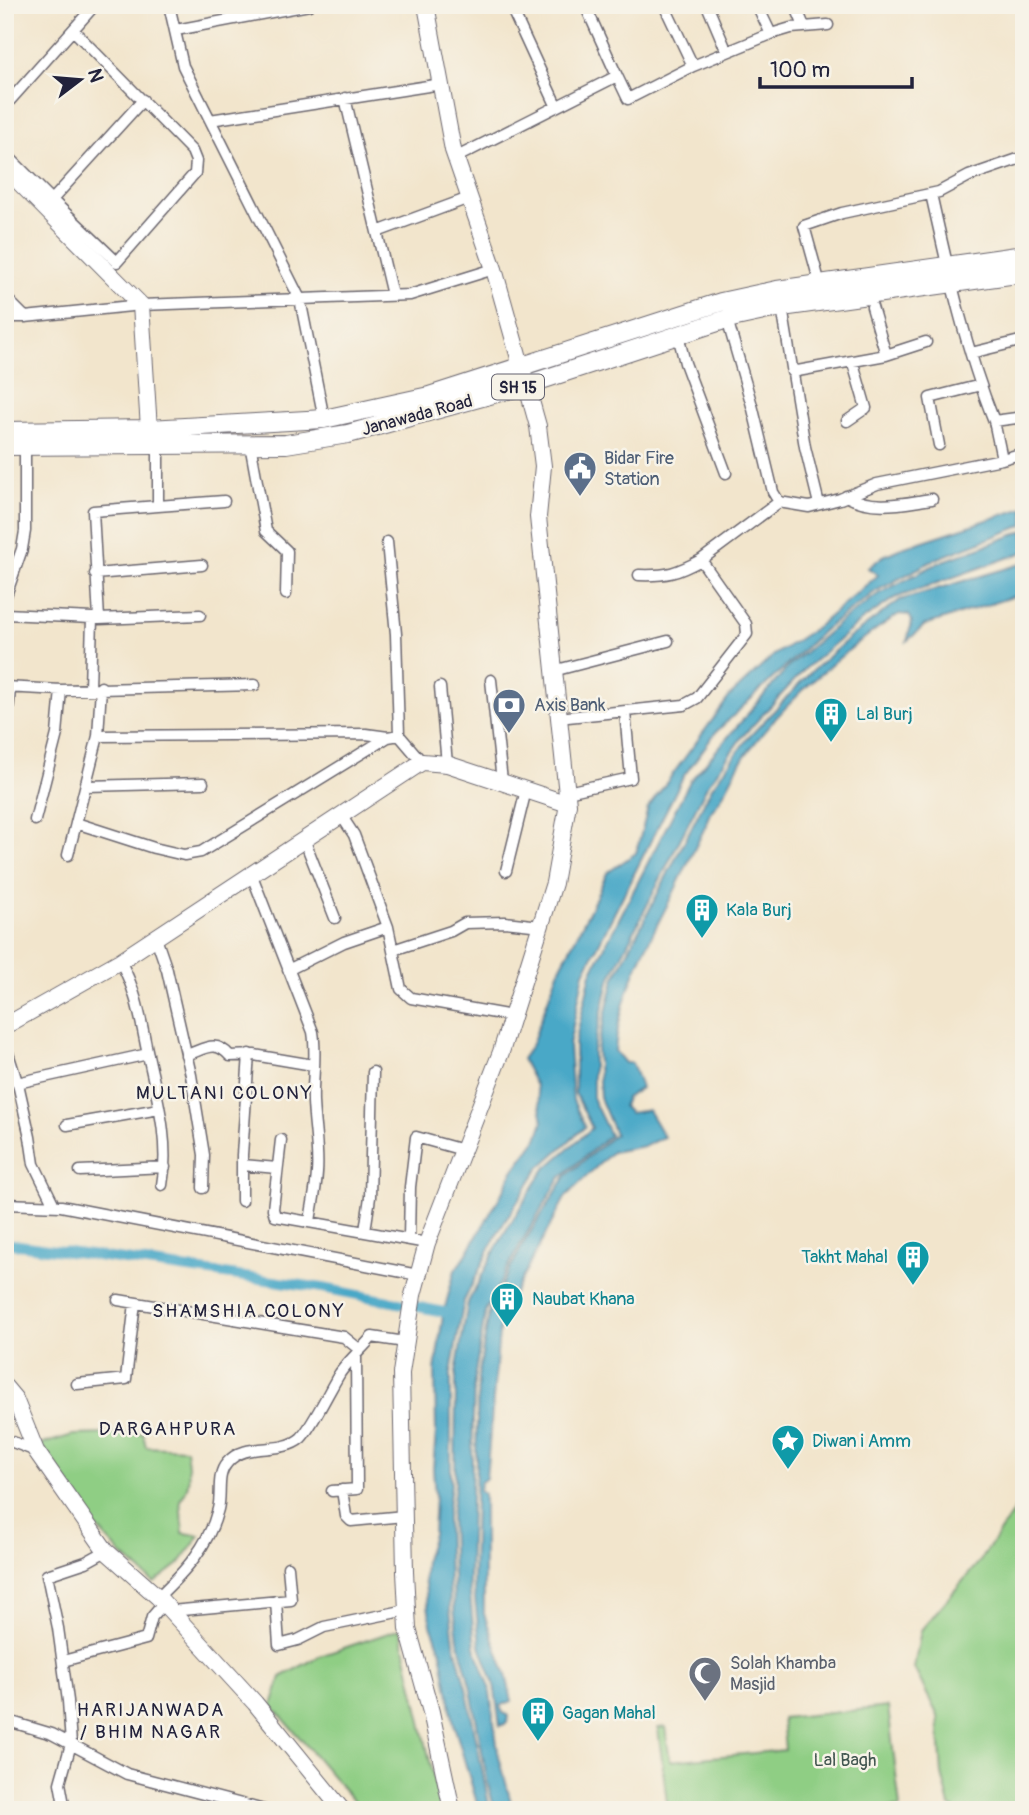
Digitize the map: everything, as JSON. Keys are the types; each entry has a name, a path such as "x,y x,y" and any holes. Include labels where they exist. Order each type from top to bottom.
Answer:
{"main road":[{"name":"Janawada Road","path":"5,431 155,435 250,444 296,443 332,437 526,385 727,319 951,276 1024,255"},
{"name":"Janawada Road","path":"5,446 324,419 429,396 721,302 820,284 1024,273"}],"street":[{"path":"5,106 95,5"},
{"path":"169,5 183,66 300,299 324,419"},
{"path":"176,30 309,5"},
{"path":"426,5 456,158 494,270 538,426 543,466 538,517 568,798 554,883 541,926 512,1016 418,1275 412,1296 401,1373 408,1629 431,1712 452,1810"},
{"path":"510,5 556,105"},
{"path":"585,5 628,99 692,66 771,33 804,26 828,25"},
{"path":"664,5 692,66"},
{"path":"707,5 727,52"},
{"path":"757,5 771,33"},
{"path":"795,5 804,26"},
{"path":"5,153 117,262 195,173 192,151 73,30"},
{"path":"456,158 617,76"},
{"path":"210,120 441,84"},
{"path":"345,98 392,295"},
{"path":"52,200 143,100"},
{"path":"820,284 804,226 842,213 939,192 969,176 1024,157"},
{"path":"5,168 141,305 155,435 158,506"},
{"path":"931,194 971,353 994,421 1002,459"},
{"path":"377,232 469,198"},
{"path":"5,317 141,305 410,295 494,270"},
{"path":"5,297 25,317"},
{"path":"782,307 805,447 819,504"},
{"path":"872,307 886,355"},
{"path":"727,319 773,492 779,502"},
{"path":"678,335 685,363 726,473"},
{"path":"971,353 1024,340"},
{"path":"792,372 853,363 926,342"},
{"path":"847,421 866,408 853,363"},
{"path":"939,444 930,398 981,384"},
{"path":"994,421 1024,417"},
{"path":"250,444 266,531 287,551 286,594"},
{"path":"5,598 24,541 25,446"},
{"path":"639,575 673,574 701,560 779,502 809,507 877,484 1024,453"},
{"path":"846,496 859,503 883,506 932,499"},
{"path":"68,855 98,736 93,511 224,500"},
{"path":"387,542 396,634 393,736"},
{"path":"558,718 676,707 697,698 747,634 746,624 701,560"},
{"path":"95,574 202,565"},
{"path":"5,614 96,618 200,615"},
{"path":"553,671 668,641"},
{"path":"491,680 502,781"},
{"path":"6,745 8,687 61,690 255,685"},
{"path":"440,687 447,764"},
{"path":"35,820 57,734 61,690"},
{"path":"98,736 393,736 422,762 447,764 526,790 568,798 631,778 625,712"},
{"path":"76,823 184,855 201,852 393,736"},
{"path":"5,1026 120,961 422,762"},
{"path":"86,786 203,783"},
{"path":"506,870 526,790"},
{"path":"341,815 354,835 388,927 401,989 411,998 512,1016"},
{"path":"304,839 335,918"},
{"path":"251,873 313,1032 316,1053 313,1065 317,1173 310,1222"},
{"path":"393,950 451,931 465,923 505,922 541,926"},
{"path":"288,970 344,942 388,927"},
{"path":"156,938 167,970 186,1055 204,1155 203,1188"},
{"path":"120,961 133,986 159,1109 165,1167 162,1185"},
{"path":"5,1036 34,1164 54,1205"},
{"path":"186,1055 215,1046 223,1048 230,1056 249,1054 313,1065"},
{"path":"17,1083 148,1054"},
{"path":"242,1201 249,1054"},
{"path":"365,1231 370,1197 373,1072"},
{"path":"68,1125 159,1109"},
{"path":"409,1239 410,1187 416,1137 463,1150"},
{"path":"281,1140 275,1216 428,1243"},
{"path":"242,1165 277,1168"},
{"path":"80,1171 165,1167"},
{"path":"5,1204 54,1205 418,1275"},
{"path":"118,1300 344,1337 358,1353 357,1489 337,1491 346,1516 351,1521 404,1516"},
{"path":"77,1384 126,1379 135,1303"},
{"path":"63,1661 146,1639 152,1617 164,1604 209,1536 219,1508 221,1475 225,1465 234,1456 260,1447 289,1447 303,1436 342,1371 372,1337 406,1338"},
{"path":"5,1387 15,1399 36,1451 106,1551 164,1604 254,1703 338,1808"},
{"path":"5,1439 36,1451"},
{"path":"65,1810 60,1783 71,1744 63,1661 47,1574 86,1562 106,1551"},
{"path":"164,1604 291,1600 288,1567"},
{"path":"276,1601 279,1645 298,1640 324,1627 407,1610"},
{"path":"5,1720 52,1734 127,1774 233,1806 264,1810"}],"green space":[{"path":"143,1433 146,1447 186,1449 188,1482 180,1500 183,1533 200,1535 179,1564 154,1583 122,1555 89,1519 39,1445 73,1435"},
{"path":"1024,1496 1024,1810 956,1810 950,1806 942,1774 938,1716 914,1668 921,1630 980,1561"},
{"path":"400,1629 441,1810 361,1810 272,1705 281,1677 320,1656"},
{"name":"Lal Bagh","path":"888,1707 900,1807 851,1810 668,1810 658,1728 665,1727 670,1761 785,1750 782,1718"}],"water":[{"path":"1024,508 1024,525 936,559 876,591 824,630 716,732 683,777 584,973 569,1045 573,1100 585,1127 539,1168 497,1234 464,1301 451,1373 451,1485 447,1517 450,1608 454,1642 466,1687 490,1810 479,1810 454,1725 441,1651 431,1625 424,1578 425,1560 433,1534 435,1370 443,1315 455,1270 513,1171 537,1139 543,1121 536,1086 522,1059 532,1044 558,972 607,873 636,853 648,808 730,696 774,655 817,627 878,575 868,568 883,556"},
{"path":"1024,531 1024,552 895,598 861,621 806,668 742,737 707,786 609,981 593,1050 593,1100 610,1135 561,1177 521,1243 486,1309 474,1379 469,1583 475,1647 489,1685 498,1752 513,1810 495,1810 470,1685 458,1640 454,1608 451,1517 455,1485 456,1372 468,1302 503,1235 544,1170 592,1128 575,1093 575,1043 591,973 690,781 790,665 878,594 938,563"},
{"path":"1024,563 1024,593 925,625 907,641 912,621 909,615 899,614 835,661 794,699 742,760 710,813 636,969 623,1008 615,1051 625,1063 632,1063 641,1088 626,1098 623,1106 630,1113 648,1110 664,1137 644,1146 612,1152 566,1196 513,1295 501,1310 486,1478 480,1483 479,1490 484,1493 484,1614 506,1675 512,1701 500,1706 503,1713 508,1715 507,1723 500,1726 494,1684 480,1646 473,1581 478,1378 490,1307 525,1241 566,1176 615,1134 600,1098 597,1049 614,979 712,787 747,739 812,671 849,638 900,600"}],"waterway":[{"path":"5,1243 323,1288 449,1313"}],"place":[{"name":"Bidar Fire Station","path":"580,498"},
{"name":"Axis Bank","path":"509,735"},
{"name":"Lal Burj","path":"831,744"},
{"name":"Kala Burj","path":"702,940"},
{"name":"Takht Mahal","path":"913,1287"},
{"name":"Naubat Khana","path":"507,1329"},
{"name":"Diwan i Amm","path":"788,1471"},
{"name":"Solah Khamba Masjid","path":"705,1703"},
{"name":"Gagan Mahal","path":"538,1743"}],"district":[{"name":"MULTANI COLONY","path":"225,1092"},
{"name":"SHAMSHIA COLONY","path":"249,1310"},
{"name":"DARGAHPURA","path":"168,1428"},
{"name":"HARIJANWADA / BHIM NAGAR","path":"151,1720"}]}
